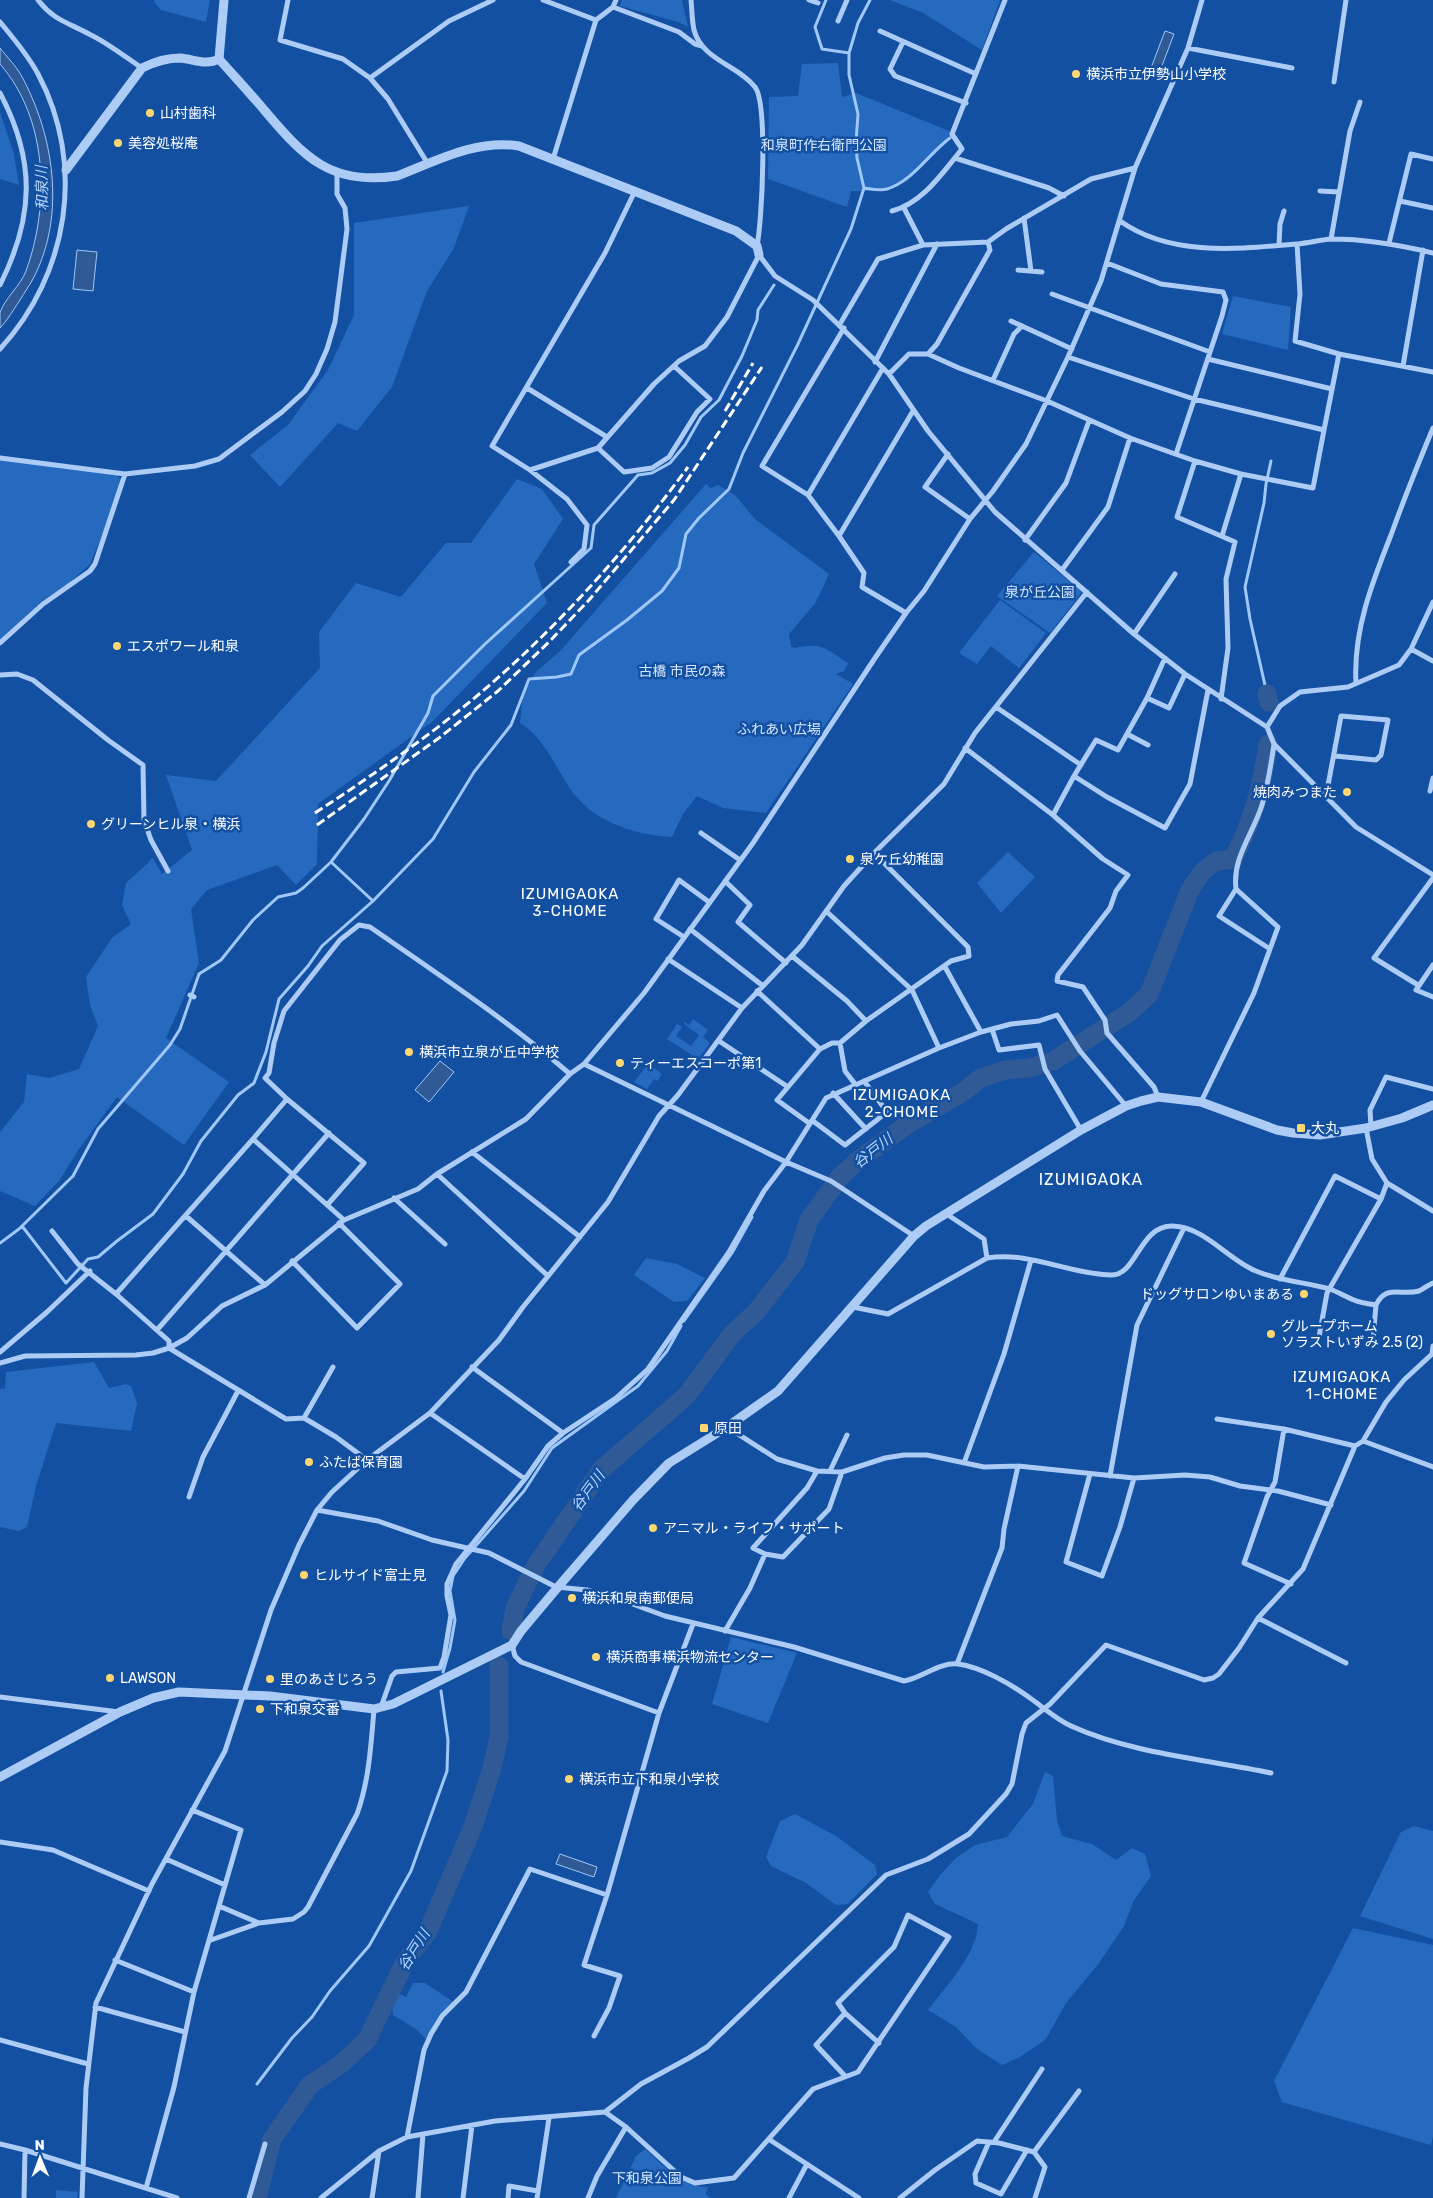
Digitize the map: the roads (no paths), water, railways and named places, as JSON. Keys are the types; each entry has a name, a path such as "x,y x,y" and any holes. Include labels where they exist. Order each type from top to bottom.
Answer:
{"street":[{"path":"224,0 219,59 292,143 311,160 337,172 362,178 384,178 397,176 466,150 490,144 519,146 736,231 758,250 775,276 813,300 842,326 875,362 890,374 913,411 984,500 1025,540 1164,658 1221,699 1266,727 1274,744 1356,827 1433,877 1374,958 1418,986"},
{"path":"370,78 449,21 493,0"},
{"path":"543,0 558,2 596,20"},
{"path":"553,159 596,20 613,7 616,0"},
{"path":"530,470 598,448 654,384 679,360 706,346 720,328 758,250 762,205 761,117 758,92 749,80 702,46 694,31 691,0"},
{"path":"809,0 818,3"},
{"path":"838,21 847,0"},
{"path":"892,211 904,208 934,183 962,149 952,134 966,103 1005,0"},
{"path":"0,1363 25,1356 136,1355 153,1353 169,1348 187,1338 222,1306 265,1285 344,1220 418,1189 437,1174 526,1119 570,1074 584,1064 644,993 740,860 906,613 924,592 970,519 984,500 994,491 1026,444 1089,309 1107,262 1134,168 1188,48 1202,0"},
{"path":"1334,82 1346,0"},
{"path":"41,1 64,24 90,34 142,68"},
{"path":"286,1 280,40 343,59 370,78 388,99 428,164"},
{"path":"613,7 679,32 695,44 702,46"},
{"path":"0,22 23,50 49,96 59,129 66,170 64,214 58,247 50,271 23,321 0,349"},
{"path":"880,31 976,74"},
{"path":"903,42 890,69 895,76 966,103"},
{"path":"1188,48 1292,68"},
{"path":"66,170 142,68 152,63 172,58 209,63 219,59"},
{"path":"0,93 18,135 28,192 21,238 0,285"},
{"path":"1330,239 1350,131 1360,102"},
{"path":"1389,243 1411,154 1433,159"},
{"path":"955,158 1049,188 1064,196"},
{"path":"906,613 862,587 864,573 839,536 808,496 762,466 878,259 923,244 988,242 1024,218 1091,179 1134,168"},
{"path":"0,458 125,474 195,466 219,459 282,412 311,383 321,365 333,329 347,229 345,208 338,194 337,172"},
{"path":"571,562 584,549 587,525 567,499 530,470 492,446 605,253 636,191"},
{"path":"1320,191 1339,192"},
{"path":"1400,201 1433,208"},
{"path":"904,208 923,244"},
{"path":"1279,245 1280,224 1284,211"},
{"path":"1024,218 1031,271"},
{"path":"1120,221 1135,232 1153,239 1192,248 1256,248 1330,239 1389,243 1433,252"},
{"path":"928,354 937,344 990,250 988,242"},
{"path":"875,362 937,244"},
{"path":"1297,244 1300,294 1295,341 1339,354 1433,372"},
{"path":"1403,366 1423,250"},
{"path":"1107,262 1161,284 1223,292 1226,300 1176,454"},
{"path":"1018,270 1042,272"},
{"path":"1052,294 1210,352"},
{"path":"1011,321 1072,348"},
{"path":"993,380 1014,334 1022,326"},
{"path":"890,374 909,354 928,354 1130,438 1195,461 1240,474 1313,488 1339,354"},
{"path":"1068,357 1194,399 1324,430"},
{"path":"1208,359 1332,389"},
{"path":"598,448 624,472 652,468 669,457 697,412 710,400 674,366"},
{"path":"808,496 883,368"},
{"path":"527,388 606,437"},
{"path":"839,536 913,411"},
{"path":"1025,540 1066,483 1089,421"},
{"path":"1356,683 1354,660 1358,632 1372,585 1414,472 1433,428"},
{"path":"1062,570 1108,508 1130,438"},
{"path":"948,454 924,487 970,519"},
{"path":"1195,461 1177,517 1236,542 1226,579 1228,648 1221,699"},
{"path":"0,643 43,604 90,571 95,564 125,474"},
{"path":"1222,536 1240,474"},
{"path":"1134,634 1175,574"},
{"path":"82,2198 88,2064 95,2007 115,1960 149,1891 225,1751 242,1694 271,1610 295,1552 317,1510 332,1492 367,1460 430,1413 498,1340 608,1202 659,1116 719,1041 742,1008 792,956 874,853 944,784 966,748 996,707 1087,592"},
{"path":"1266,727 1280,706 1300,692 1341,688 1395,668 1411,649 1433,602"},
{"path":"1411,649 1433,661"},
{"path":"1053,815 1096,740 1118,750 1146,698 1164,658"},
{"path":"0,675 17,674 33,680 108,740 143,765 144,820 151,840 168,871"},
{"path":"1146,698 1169,708 1185,674"},
{"path":"1074,776 1107,798 1165,828 1190,784 1208,690"},
{"path":"996,707 1081,765"},
{"path":"1326,796 1341,716 1388,720 1381,755 1376,760 1335,756"},
{"path":"1127,734 1148,745"},
{"path":"1270,948 1219,916 1236,889 1235,880 1238,860 1262,804 1274,744"},
{"path":"966,748 1053,815 1104,859 1128,875 1116,891 1110,908 1058,975 1057,981 1083,987 1105,1020 1107,1033 1154,1086 1158,1098"},
{"path":"1430,791 1433,778"},
{"path":"701,832 740,860"},
{"path":"864,1081 887,1112 845,1145 777,1100 820,1049 832,1043 840,1043 866,1021 951,961 968,956 968,947 874,853"},
{"path":"684,937 656,919 679,880 709,902"},
{"path":"725,881 750,905 738,922 786,963"},
{"path":"1201,1102 1254,993 1278,927 1236,889"},
{"path":"826,911 912,990 939,1048"},
{"path":"328,1204 364,1163 287,1099 265,1078 269,1073 274,1043 284,1011 340,940 359,925 370,927 484,1006 532,1041 570,1074"},
{"path":"690,929 763,986"},
{"path":"792,956 847,1001 866,1021"},
{"path":"668,959 742,1008"},
{"path":"1433,965 1416,990 1433,998"},
{"path":"945,967 981,1032"},
{"path":"757,992 820,1049"},
{"path":"210,1940 259,1923 293,1918 304,1912 308,1907 357,1814 363,1798 378,1709 392,1676 396,1672 436,1670 440,1668 452,1615 446,1584 452,1571 525,1479 548,1446 563,1433 616,1398 648,1369 730,1252 764,1191 786,1162 826,1098 833,1093 981,1032 1011,1024 1039,1021 1057,1015 1080,1051 1126,1106"},
{"path":"992,1029 999,1050 1038,1045 1045,1069 1081,1130"},
{"path":"719,1041 788,1087"},
{"path":"840,1043 845,1070 855,1084"},
{"path":"584,1064 786,1162 831,1181 914,1236"},
{"path":"1433,1089 1386,1078 1370,1110 1369,1128 1372,1159 1387,1183 1433,1211"},
{"path":"833,1093 866,1128"},
{"path":"0,1777 120,1712 153,1698 179,1692 242,1694 378,1709 401,1700 512,1645 521,1631 633,1500 669,1463 727,1427 778,1391 914,1236 944,1213 1081,1130 1126,1106 1158,1098 1201,1102 1277,1130 1320,1135 1369,1128 1402,1118 1433,1105"},
{"path":"116,1294 287,1099"},
{"path":"157,1330 329,1133"},
{"path":"253,1138 344,1220"},
{"path":"472,1152 580,1237"},
{"path":"437,1174 548,1276"},
{"path":"1280,1279 1335,1176 1381,1199"},
{"path":"1319,1337 1327,1293 1331,1290 1381,1199 1387,1183"},
{"path":"394,1198 445,1244"},
{"path":"944,1213 984,1239 987,1258"},
{"path":"186,1216 265,1285"},
{"path":"292,1261 357,1328 400,1284 339,1224"},
{"path":"853,1307 888,1314 987,1258 1014,1255 1084,1272 1116,1275 1125,1270 1154,1232 1167,1226 1193,1231 1255,1271 1280,1279 1331,1290 1355,1301 1376,1305"},
{"path":"1110,1476 1137,1325 1184,1228"},
{"path":"52,1231 78,1264 90,1271 169,1341 169,1348"},
{"path":"964,1463 1004,1354 1031,1260"},
{"path":"0,1352 47,1312 90,1271"},
{"path":"1373,1339 1376,1305 1386,1292 1418,1291 1433,1283"},
{"path":"321,2198 379,2152 407,2137 494,2121 605,2112 641,2084 707,2047 886,1875 928,1859 969,1834 1006,1794 1012,1784 1026,1723 1050,1704 1106,1645 1204,1680 1219,1674 1240,1648 1258,1618 1303,1569 1354,1446 1363,1441 1386,1402 1404,1380 1432,1354 1433,1346"},
{"path":"169,1348 286,1419 304,1418 336,1437 367,1460"},
{"path":"304,1418 333,1367"},
{"path":"472,1367 563,1433"},
{"path":"189,1497 203,1457 238,1391"},
{"path":"430,1413 525,1479"},
{"path":"1217,1419 1284,1429 1354,1446"},
{"path":"727,1427 777,1459 817,1471 842,1472 904,1454 927,1455 984,1467 1018,1466 1134,1478 1185,1475 1210,1478 1240,1486 1272,1489 1331,1505"},
{"path":"1284,1429 1272,1489 1266,1497 1244,1563 1291,1584"},
{"path":"830,1471 847,1435"},
{"path":"1363,1441 1433,1467"},
{"path":"958,1664 1002,1548 1018,1466"},
{"path":"817,1471 807,1488 752,1548 765,1554 783,1557 829,1509 842,1472"},
{"path":"1090,1474 1066,1562 1102,1576 1120,1527 1134,1478"},
{"path":"317,1510 378,1521 432,1540 480,1551 558,1587 588,1590 693,1624 794,1647 904,1681 916,1679 942,1666 958,1664 994,1676 1070,1725 1166,1755 1271,1773"},
{"path":"725,1632 750,1588 765,1554"},
{"path":"1258,1618 1346,1663"},
{"path":"594,2036 609,2008 620,1976 584,1965 607,1895 659,1713 693,1624"},
{"path":"512,1645 515,1656 521,1662 659,1713"},
{"path":"0,1697 120,1712"},
{"path":"146,2188 174,2087 194,1992 241,1830 192,1810"},
{"path":"0,1842 53,1850 149,1891"},
{"path":"166,1859 225,1885"},
{"path":"407,2137 424,2050 431,2034 442,2016 466,1992 530,1869 607,1895"},
{"path":"219,1906 259,1923"},
{"path":"605,2112 626,2127 681,2177 695,2183 734,2178 770,2140 813,2089 858,2072 879,2044 949,1937 908,1915 894,1947 838,2003 844,2013 879,2044"},
{"path":"115,1960 194,1992"},
{"path":"95,2007 185,2032"},
{"path":"844,2013 816,2045 846,2076"},
{"path":"0,2040 88,2064"},
{"path":"1027,2150 1001,2194 976,2183 974,2174 992,2142 1042,2069"},
{"path":"1034,2152 1079,2091"},
{"path":"537,2198 549,2118"},
{"path":"463,2198 472,2125"},
{"path":"588,2198 597,2176 626,2127"},
{"path":"418,2198 423,2134"},
{"path":"770,2140 859,2198"},
{"path":"900,2198 976,2141 992,2142 1034,2152 1046,2167 1035,2198"},
{"path":"0,2144 177,2198"},
{"path":"249,2198 265,2144"},
{"path":"24,2150 24,2198"},
{"path":"372,2198 379,2152"},
{"path":"789,2198 807,2164"},
{"path":"508,2198 509,2186 538,2191"}],"water":[{"path":"1165,31 1174,34 1160,71 1151,68"},
{"name":"和泉川","path":"0,48 21,75 41,123 52,175 53,201 44,253 34,277 6,322 0,328 2,308 24,276 34,245 39,219 41,191 40,163 36,136 28,110 16,86 0,64"},
{"path":"77,250 97,252 93,291 73,289"},
{"path":"440,1061 454,1072 429,1102 415,1090"},
{"path":"560,1854 597,1867 594,1877 556,1864"}],"waterway":[{"path":"0,1243 19,1229 73,1176 98,1129 170,1045 180,1029 199,974 221,960 253,920 278,897 296,893 303,888 331,862 373,901 433,839 474,772 511,725 529,679 571,674 579,655 627,620 662,591 679,568 686,534 699,518 729,489 743,453 798,344 851,229 864,188 857,158 858,114 849,75 849,53 822,49 815,27 826,0"},
{"path":"849,53 858,23 870,0"},
{"path":"864,188 882,190 905,180 950,138"},
{"path":"331,862 364,819 389,781 428,713 433,696 485,644 591,548 594,525 638,475 652,473 670,463 685,445 701,417 719,400 742,356 757,320 758,310 774,285"},
{"path":"1267,694 1250,619 1245,587 1264,503 1271,461"},
{"name":"谷戸川","path":"1267,694 1269,702"},
{"name":"谷戸川","path":"511,1631 515,1608 535,1567 601,1470 687,1395 732,1334 756,1312 795,1262 809,1220 840,1177 856,1162 908,1124 963,1092 981,1078 1005,1070 1029,1068 1053,1061 1130,1012 1149,994 1190,890 1203,871 1216,861 1233,859 1240,845 1256,803 1268,744"},
{"path":"22,1226 66,1283 88,1259 98,1257 153,1214 183,1174 201,1141 238,1095 254,1083 266,1052 279,999 308,966 322,946 373,901"},
{"path":"684,1321 732,1253 752,1217"},
{"path":"443,1672 455,1620 450,1591 453,1576 465,1558 524,1491 552,1448 638,1386 667,1351 681,1326"},
{"name":"谷戸川","path":"257,2198 272,2139 310,2085 341,2064 367,2040 405,1962 428,1931 472,1829 492,1768 499,1737 499,1666"},
{"path":"257,2084 292,2038 312,2017 330,1991 369,1946 411,1871 447,1771 448,1740 441,1691"}],"railway":[{"path":"725,411 753,363"},
{"path":"317,825 439,738 498,691 549,642 589,600 674,500 762,367"},
{"path":"315,813 428,735 519,659 596,581 688,467"}],"place":[{"name":"横浜市立伊勢山小学校","path":"1076,74"},
{"name":"山村歯科","path":"150,113"},
{"name":"美容処桜庵","path":"118,143"},
{"name":"エスポワール和泉","path":"117,646"},
{"name":"焼肉みつまた","path":"1347,792"},
{"name":"グリーンヒル泉・横浜","path":"91,824"},
{"name":"泉ケ丘幼稚園","path":"850,859"},
{"name":"横浜市立泉が丘中学校","path":"409,1052"},
{"name":"ティーエスコーポ第1","path":"620,1063"},
{"name":"大丸","path":"1301,1128"},
{"name":"ドッグサロンゆいまある","path":"1304,1294"},
{"name":"グループホーム ソラストいずみ 2.5 (2)","path":"1271,1334"},
{"name":"原田","path":"704,1428"},
{"name":"ふたば保育園","path":"309,1462"},
{"name":"アニマル・ライフ・サポート","path":"653,1528"},
{"name":"ヒルサイド富士見","path":"304,1575"},
{"name":"横浜和泉南郵便局","path":"572,1598"},
{"name":"横浜商事横浜物流センター","path":"596,1657"},
{"name":"LAWSON","path":"110,1678"},
{"name":"里のあさじろう","path":"270,1679"},
{"name":"下和泉交番","path":"260,1709"},
{"name":"横浜市立下和泉小学校","path":"569,1779"}],"district":[{"name":"IZUMIGAOKA 3-CHOME","path":"570,902"},
{"name":"IZUMIGAOKA 2-CHOME","path":"902,1104"},
{"name":"IZUMIGAOKA","path":"1091,1179"},
{"name":"IZUMIGAOKA 1-CHOME","path":"1342,1386"}],"park label":[{"name":"和泉町作右衛門公園","path":"824,145"},
{"name":"泉が丘公園","path":"1040,592"},
{"name":"古橋 市民の森","path":"682,671"},
{"name":"ふれあい広場","path":"779,729"},
{"name":"下和泉公園","path":"647,2178"}]}
